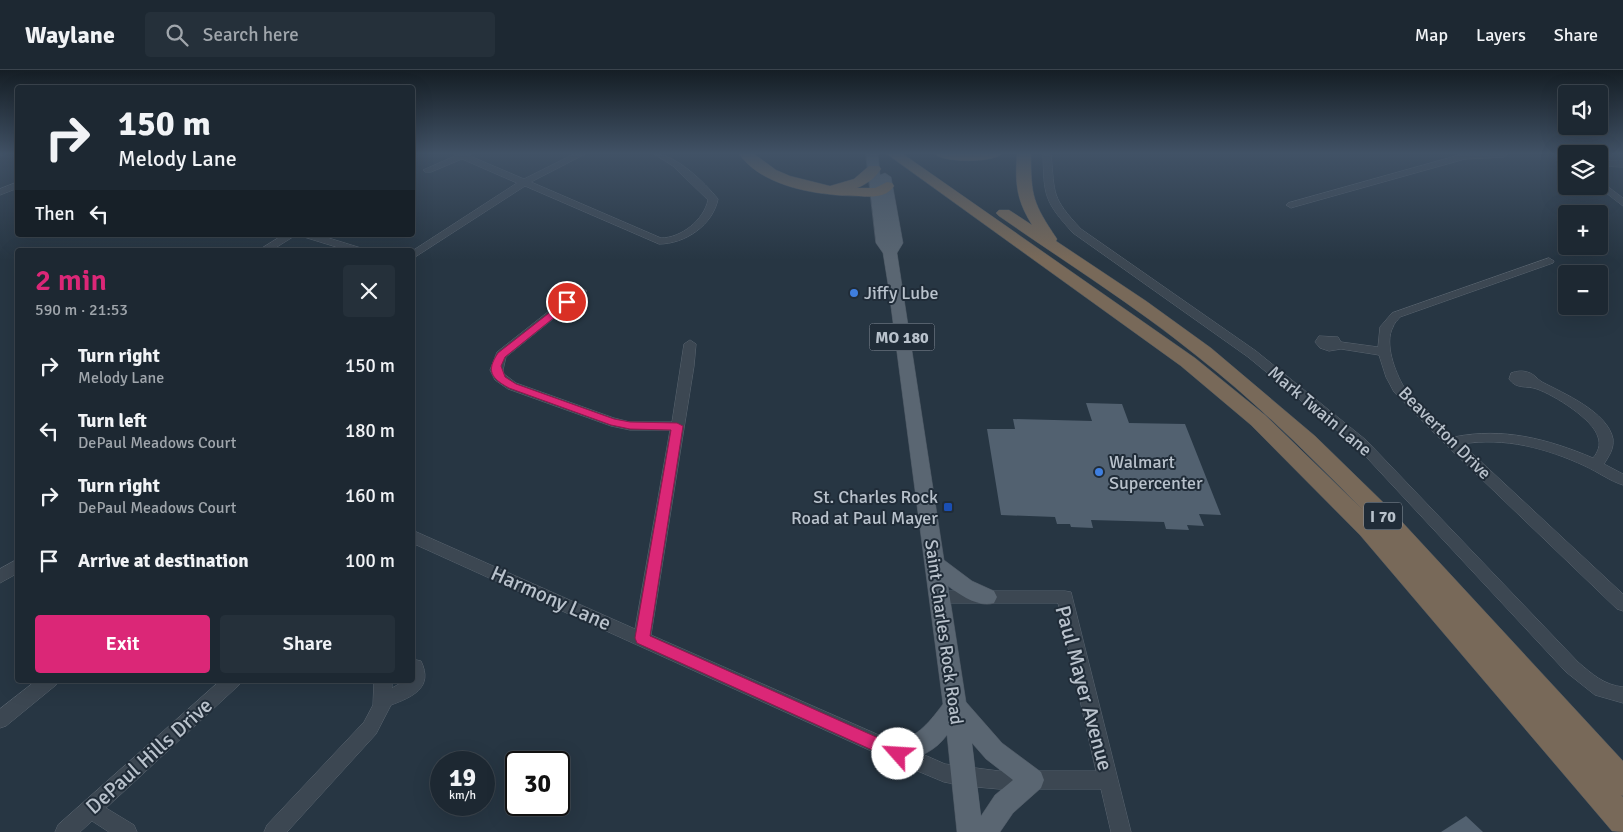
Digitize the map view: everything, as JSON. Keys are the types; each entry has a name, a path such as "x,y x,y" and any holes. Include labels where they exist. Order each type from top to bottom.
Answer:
{"highway":[{"path":"817,190 843,190 870,199 881,193"},
{"name":"I 70","path":"945,190 1156,338 1222,389 1265,427 1368,529 1623,820"},
{"path":"1022,190 1026,201 1055,248"},
{"name":"I 70","path":"990,203 1204,352 1308,441 1383,516 1623,782"}],"main road":[{"name":"Saint Charles Rock Road","path":"880,190 882,243 890,254 965,777 970,832"},
{"path":"934,563 964,588 987,597"},
{"path":"898,754 920,746 932,738 955,706 994,752 1032,780 1004,804 985,832"}],"street":[{"path":"415,254 515,190"},
{"path":"541,190 669,241 709,214 713,206 713,199 703,190"},
{"name":"Mark Twain Lane","path":"1049,190 1062,215 1077,231 1252,354 1361,443 1552,648 1594,686 1604,692 1623,695"},
{"path":"1291,205 1346,190"},
{"path":"1608,190 1623,203"},
{"path":"268,248 287,237"},
{"path":"315,237 350,248"},
{"name":"Beaverton Drive","path":"1550,261 1396,315 1386,327 1384,352 1392,376 1399,389 1451,442 1623,604"},
{"path":"581,291 501,355 496,366 496,372 501,380 512,386 611,422 630,426 677,426"},
{"path":"642,638 688,366 690,344"},
{"path":"1338,345 1384,352"},
{"path":"1534,383 1577,406 1598,424 1605,437 1606,447 1596,464"},
{"path":"1451,442 1482,437 1519,440 1557,450 1596,464 1623,480"},
{"name":"Harmony Lane","path":"415,537 898,754 944,773 965,777"},
{"path":"0,577 15,567"},
{"name":"Paul Mayer Avenue","path":"939,597 1065,597 1121,832"},
{"path":"385,699 413,686 418,674 415,666"},
{"path":"0,720 46,683"},
{"name":"DePaul Hills Drive","path":"65,832 230,683"},
{"path":"274,832 370,728 379,714 385,699 382,683"},
{"name":"Paul Mayer Avenue","path":"965,777 1032,780 1108,780"},
{"path":"90,809 127,832"}],"building":[{"name":"Walmart Supercenter","path":"1086,403 1122,404 1129,423 1185,424 1221,515 1199,514 1204,526 1187,525 1189,530 1166,529 1164,522 1091,520 1093,528 1071,527 1070,524 1057,524 1055,517 1001,515 987,429 1015,429 1013,419 1092,421"},
{"path":"1466,816 1483,832 1441,832"}],"place":[{"name":"Jiffy Lube","path":"854,293"},
{"name":"Walmart Supercenter","path":"1099,472"},
{"name":"St. Charles Rock Road at Paul Mayer","path":"948,507"}],"route":[{"path":"567,302 501,355 496,366 496,372 501,380 512,386 611,422 630,426 677,426 642,638 898,754"}]}
